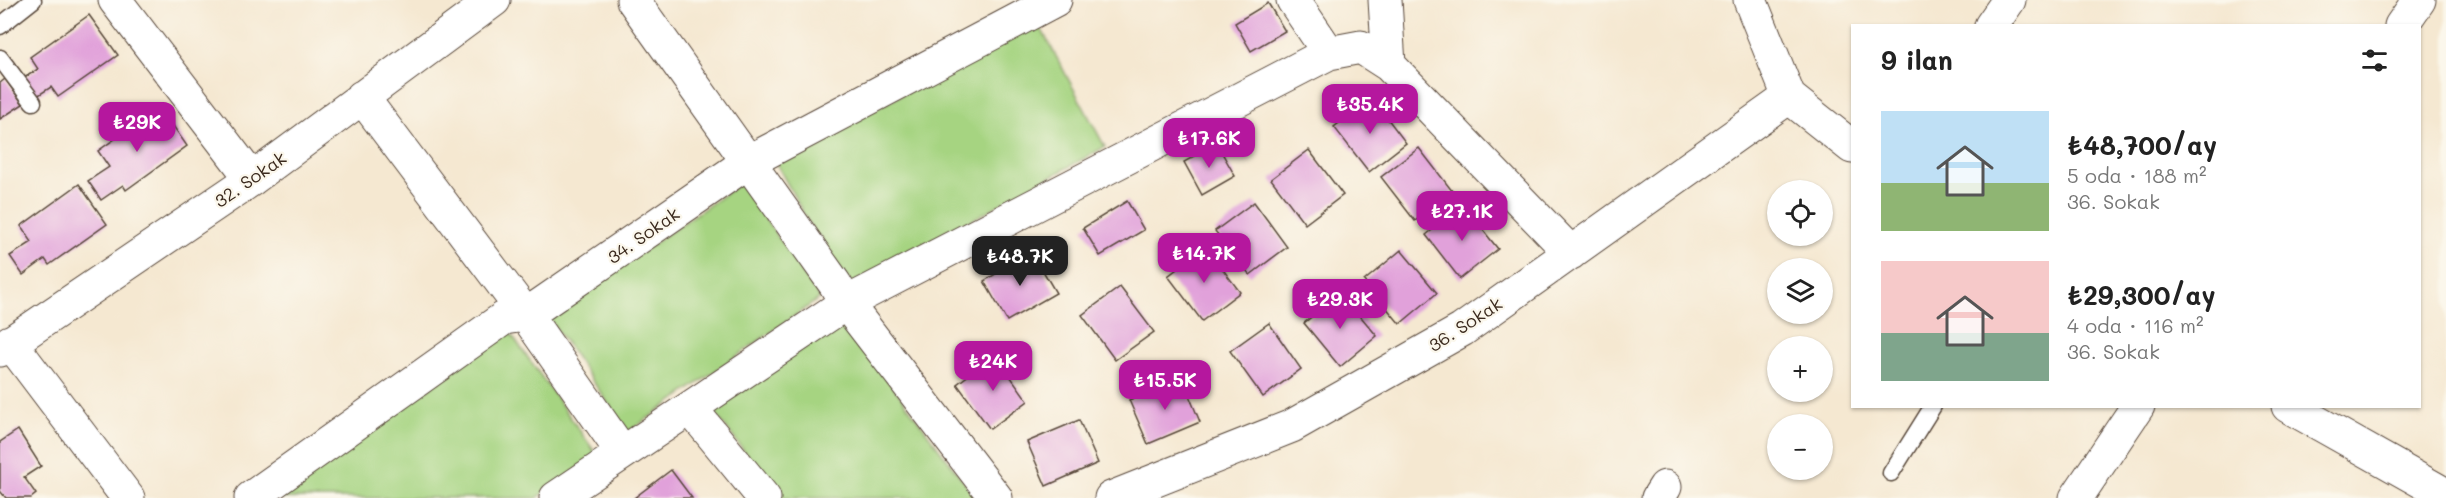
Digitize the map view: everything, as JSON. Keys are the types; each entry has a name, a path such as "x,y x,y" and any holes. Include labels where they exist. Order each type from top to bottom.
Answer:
{"street":[{"path":"115,0 252,179"},
{"name":"32. Sokak","path":"3,339 252,179 494,0"},
{"path":"633,0 836,284 846,303 996,498"},
{"name":"34. Sokak","path":"251,498 504,318 526,315 748,162 1055,0"},
{"path":"1293,0 1329,53"},
{"path":"1385,0 1389,65"},
{"path":"1750,0 1789,97 1851,146"},
{"path":"1992,24 2009,0"},
{"path":"2402,24 2419,0"},
{"path":"556,498 846,303 1329,53 1361,47 1389,65 1571,253"},
{"path":"362,97 526,315 622,452"},
{"name":"36. Sokak","path":"1111,498 1292,426 1462,330 1789,97"},
{"path":"3,339 128,498"},
{"path":"690,408 764,498"},
{"path":"2076,498 2137,408"},
{"path":"2292,408 2446,495"}],"lane":[{"path":"0,26 33,0"},
{"path":"0,58 33,102"},
{"path":"1891,473 1932,408"}],"green space":[{"path":"1037,21 1105,147 845,289 776,163"},
{"path":"741,183 820,298 628,432 548,317"},
{"path":"844,321 976,498 780,498 711,408"},
{"path":"509,331 597,455 537,498 275,498"}],"building":[{"path":"1268,3 1285,31 1251,51 1235,23"},
{"path":"89,15 118,55 58,97 51,87 34,98 21,80 38,69 30,57"},
{"path":"5,79 23,104 0,119 0,83"},
{"path":"1372,98 1406,143 1369,172 1334,127"},
{"path":"160,107 187,146 126,190 123,185 101,200 88,181 109,167 98,151"},
{"path":"1217,144 1235,176 1202,195 1184,162"},
{"path":"1419,148 1453,192 1415,221 1381,177"},
{"path":"1309,150 1343,195 1305,224 1271,179"},
{"path":"79,184 107,224 49,265 45,259 23,275 10,256 32,242 21,226"},
{"path":"1127,201 1144,230 1100,256 1083,228"},
{"path":"1254,202 1287,247 1250,275 1215,231"},
{"path":"1463,205 1498,249 1460,279 1426,235"},
{"path":"1206,247 1240,292 1202,321 1168,276"},
{"path":"1401,250 1437,293 1400,324 1364,281"},
{"path":"1032,252 1056,293 1007,321 984,281"},
{"path":"1120,287 1154,332 1115,360 1082,315"},
{"path":"1341,293 1377,336 1340,367 1304,323"},
{"path":"1269,323 1301,369 1263,397 1230,351"},
{"path":"995,355 1028,401 990,429 957,384"},
{"path":"1182,378 1200,422 1148,444 1129,400"},
{"path":"1079,420 1098,463 1046,486 1027,442"},
{"path":"18,430 41,466 24,477 36,494 31,498 6,498 0,491 0,442"},
{"path":"671,470 692,498 634,498"}]}
